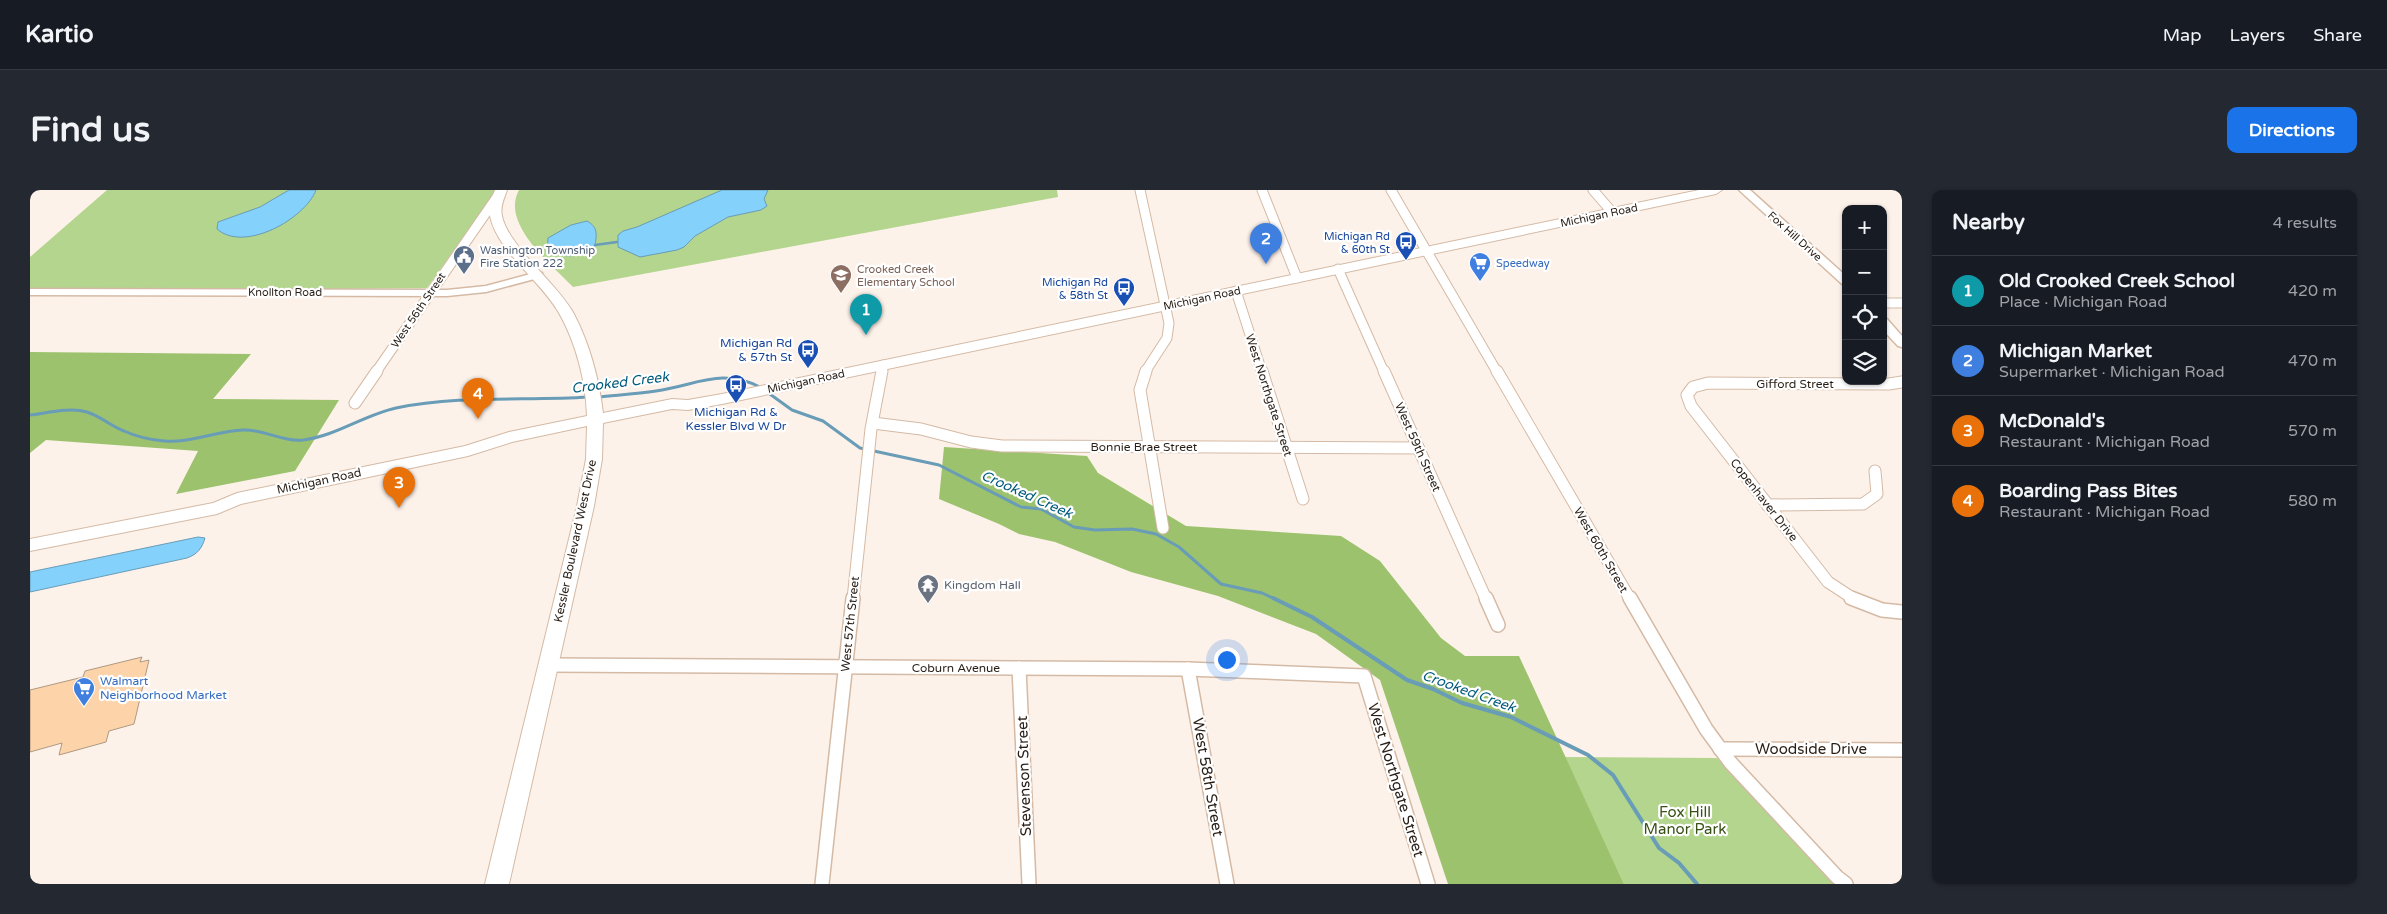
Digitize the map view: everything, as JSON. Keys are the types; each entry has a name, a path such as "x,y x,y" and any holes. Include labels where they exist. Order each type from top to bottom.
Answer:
{"main road":[{"name":"Michigan Road","path":"30,545 217,508 229,501 468,450 505,448 595,420 680,412 688,405 1716,190"},
{"name":"Kessler Boulevard West Drive","path":"496,884 589,485 595,420 584,357 572,327 557,298 510,246 502,233 496,216 496,205 500,192"},
{"name":"Michigan Road","path":"30,540 220,499 229,501"}],"street":[{"path":"1140,190 1169,322 1167,338 1147,367 1140,385 1140,395 1163,528"},
{"path":"1262,190 1297,278"},
{"name":"West 60th Street","path":"1391,190 1706,729 1720,749 1760,794 1846,884"},
{"path":"1593,190 1612,212"},
{"name":"Fox Hill Drive","path":"1744,190 1842,278"},
{"name":"West 56th Street","path":"355,403 500,192"},
{"name":"West 59th Street","path":"1338,269 1498,625"},
{"name":"Knollton Road","path":"30,292 430,293 480,290 538,275"},
{"name":"West Northgate Street","path":"1236,291 1303,499"},
{"path":"1887,302 1902,303"},
{"path":"1887,326 1902,343"},
{"name":"West 57th Street","path":"822,884 868,459 883,365"},
{"name":"Gifford Street","path":"1690,390 1697,385 1708,383 1889,384 1902,382"},
{"name":"Copenhaver Drive","path":"1690,390 1687,395 1691,406 1828,582 1855,601 1880,610 1902,612"},
{"name":"Bonnie Brae Street","path":"872,426 926,430 988,445 1418,448"},
{"path":"1767,505 1863,504 1877,494 1875,471"},
{"name":"Coburn Avenue","path":"548,665 1188,669 1364,676"},
{"name":"Stevenson Street","path":"1020,668 1029,884"},
{"name":"West 58th Street","path":"1188,669 1227,884"},
{"name":"West Northgate Street","path":"1364,676 1428,884"},
{"name":"Woodside Drive","path":"1720,749 1902,750"}],"green space":[{"path":"107,190 497,190 427,288 30,292 30,257"},
{"path":"519,190 1057,190 1058,197 573,287 542,256 522,230 517,217 515,203"},
{"path":"30,352 251,354 213,399 339,400 295,471 176,494 198,451 46,440 30,453"},
{"path":"944,447 1087,456 1098,473 1186,526 1341,536 1380,561 1441,638 1465,656 1519,656 1624,884 1448,884 1380,680 1316,634 1218,596 1131,572 1055,542 1019,534 939,499"},
{"name":"Fox Hill Manor Park","path":"1565,757 1717,758 1836,884 1624,884"}],"water":[{"path":"289,190 316,190 310,201 300,212 287,221 257,235 242,237 229,235 217,229 218,222 260,207"},
{"path":"722,190 768,190 764,199 767,206 761,210 728,217 695,236 684,247 677,250 640,257 618,247 618,235 623,231 637,227"},
{"path":"587,221 595,230 594,250 573,256 565,256 552,251 548,246 548,238 571,225"},
{"path":"198,537 205,538 202,545 197,553 187,558 30,592 30,572"}],"building":[{"name":"Walmart Neighborhood Market","path":"142,657 140,662 149,660 134,724 109,731 106,742 59,755 62,743 30,752 30,690 83,677 85,671"}],"waterway":[{"path":"595,245 617,242"},
{"name":"Crooked Creek","path":"598,397 656,391 709,379 722,378 748,382 762,388"},
{"name":"Crooked Creek","path":"767,392 792,410 823,421 860,448 939,465 1021,507 1041,509 1074,527 1095,530 1132,529 1156,534 1179,547 1221,584 1262,593 1275,599"},
{"name":"Crooked Creek","path":"30,415 73,410 87,412 128,433 164,441 184,440 243,430 303,440 327,434 384,411 420,404 468,400 589,397"},
{"name":"Crooked Creek","path":"1273,598 1312,617 1407,680 1433,689 1462,703 1511,717 1588,755 1613,775 1659,848 1679,863 1697,884"}],"place":[{"name":"Michigan Rd & 60th St","path":"1406,261"},
{"name":"Michigan Market","path":"1266,264"},
{"name":"Washington Township Fire Station 222","path":"464,275"},
{"name":"Speedway","path":"1480,282"},
{"name":"Crooked Creek Elementary School","path":"841,294"},
{"name":"Michigan Rd & 58th St","path":"1124,307"},
{"name":"Old Crooked Creek School","path":"866,335"},
{"name":"Michigan Rd & 57th St","path":"808,369"},
{"name":"Michigan Rd & Kessler Blvd W Dr","path":"736,404"},
{"name":"Boarding Pass Bites","path":"478,419"},
{"name":"McDonald's","path":"399,508"},
{"name":"Kingdom Hall","path":"928,604"},
{"name":"Walmart Neighborhood Market","path":"84,707"}]}
